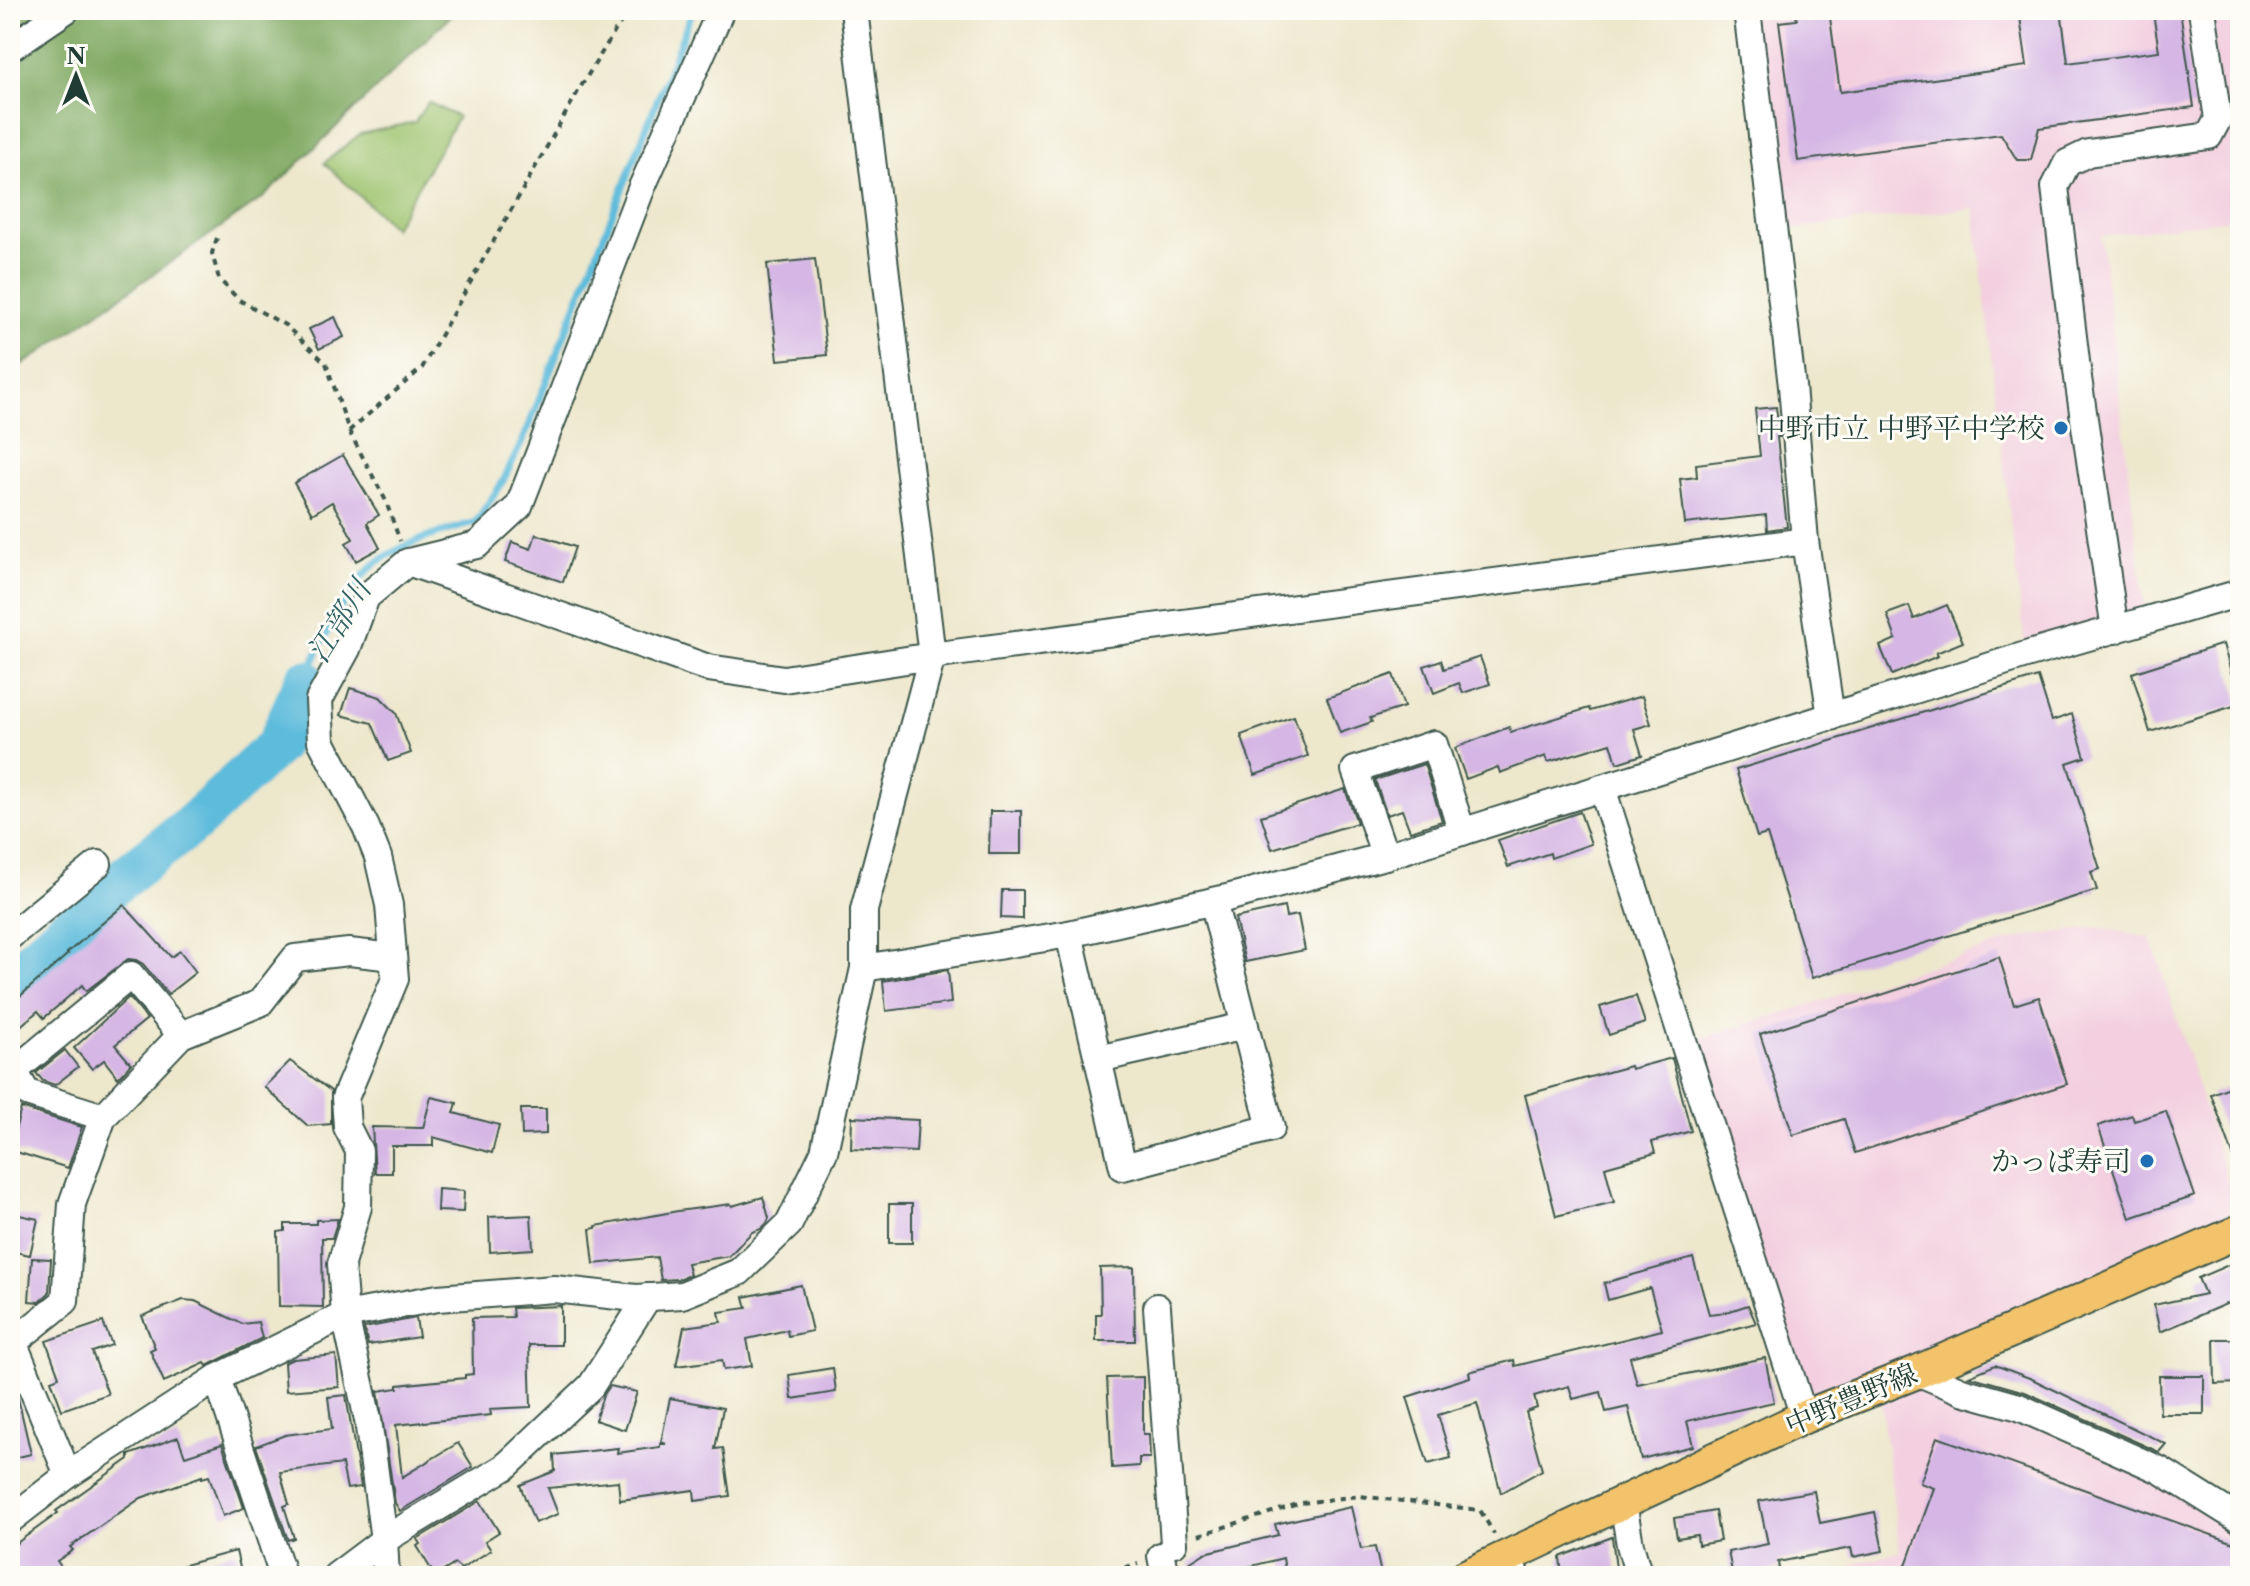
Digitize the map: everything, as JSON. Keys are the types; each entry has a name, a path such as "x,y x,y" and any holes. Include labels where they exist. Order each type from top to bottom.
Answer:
{"main road":[{"name":"中野豊野線","path":"1466,1576 1512,1566 1623,1502 1804,1417 1917,1372 2240,1231"}],"street":[{"path":"10,48 66,10"},
{"path":"386,1576 368,1420 345,1315 341,1264 358,1207 359,1151 347,1127 345,1098 395,979 389,905 378,857 352,798 321,741 319,700 347,649 366,597 408,562 477,545 519,506 642,187 721,10"},
{"path":"10,1520 68,1475 217,1378 345,1315 438,1298 554,1289 648,1297 682,1295 739,1272 789,1224 824,1152 864,968 864,910 932,656 854,10"},
{"path":"1747,10 1792,386 1805,541 1831,717"},
{"path":"2115,630 2078,378 2055,187 2067,163 2088,153 2209,136 2218,119 2202,10"},
{"path":"408,562 708,668 784,679 932,656 1805,541"},
{"path":"864,968 1069,934 1213,901 1385,856 2026,655 2240,593"},
{"path":"1385,856 1355,770 1434,744 1462,832"},
{"path":"1602,788 1804,1417"},
{"path":"10,936 98,864"},
{"path":"1069,934 1123,1167 1271,1128 1213,901"},
{"path":"68,1475 12,1344 65,1301 72,1204 103,1117 181,1035 260,1003 295,958 349,952 393,957"},
{"path":"103,1117 27,1093 14,1071 131,975 181,1035"},
{"path":"1098,1059 1245,1026"},
{"path":"336,1576 384,1540 505,1467 591,1386 648,1297"},
{"path":"1157,1307 1167,1558"},
{"path":"1917,1372 1962,1391 2019,1407 2160,1470 2240,1520"},
{"path":"217,1378 283,1576"},
{"path":"1623,1502 1639,1576"}],"path":[{"path":"349,431 422,368 628,10"},
{"path":"217,238 212,253 219,279 239,300 285,325 326,363 349,431 385,499 408,562"},
{"path":"1090,1576 1167,1558 1301,1503 1359,1496 1480,1510 1512,1566"}],"shaded area":[{"name":"中野市立 中野平中学校","path":"1747,10 2240,10 2240,218 2101,236 2146,621 2026,655 1974,208 1774,231"},
{"path":"2097,927 2151,938 2240,1220 1918,1372 2240,1520 2240,1576 1853,1576 1852,1565 1900,1552 1879,1388 1804,1417 1684,1044 2019,938"}],"green space":[{"path":"10,10 457,10 264,197 10,371"},
{"path":"428,102 458,117 394,228 324,163 360,134 415,122"}],"building":[{"path":"1795,10 1829,10 1840,92 2027,66 2019,10 2061,10 2068,63 2159,51 2153,13 2180,10 2194,107 2039,128 2031,160 2017,160 2001,134 1798,161 1779,22 1797,20"},
{"path":"815,259 827,355 778,360 767,264"},
{"path":"335,317 344,337 319,349 309,329"},
{"path":"1776,407 1787,527 1767,530 1766,515 1685,524 1680,479 1697,477 1696,464 1760,456 1755,409"},
{"path":"343,455 379,515 367,523 380,548 356,561 346,543 353,539 332,502 312,514 294,483"},
{"path":"536,534 575,547 563,582 505,562 512,542 531,549"},
{"path":"1947,605 1963,642 1892,675 1880,646 1896,639 1887,614 1909,606 1914,619"},
{"path":"2223,644 2240,704 2150,732 2132,673"},
{"path":"1480,657 1490,684 1463,693 1459,683 1434,693 1424,666 1441,660 1444,669"},
{"path":"1393,674 1404,707 1370,718 1372,722 1340,733 1327,698"},
{"path":"2038,677 2052,721 2072,714 2085,757 2067,763 2100,869 2091,872 2097,890 1812,978 1767,834 1757,837 1736,770"},
{"path":"350,688 380,697 396,713 411,753 388,761 372,723 341,715"},
{"path":"1642,696 1651,724 1634,729 1642,755 1617,763 1611,743 1548,762 1546,756 1500,773 1498,767 1466,779 1455,748 1509,727 1511,732 1589,708 1590,711"},
{"path":"1294,716 1308,756 1255,775 1241,735"},
{"path":"1424,764 1442,821 1410,831 1402,810 1387,815 1375,780"},
{"path":"1345,789 1357,823 1272,849 1261,816"},
{"path":"990,811 1021,811 1021,854 989,854"},
{"path":"1580,812 1591,844 1551,858 1550,853 1508,867 1498,840"},
{"path":"1002,890 1022,890 1022,919 1001,918"},
{"path":"124,905 171,957 180,951 196,972 168,994 143,964 128,959 86,991 82,985 44,1018 38,1011 10,1035 10,1005"},
{"path":"1284,907 1286,917 1298,915 1305,950 1245,962 1235,918"},
{"path":"1999,957 2014,1005 2039,997 2067,1084 1855,1153 1844,1119 1793,1135 1760,1034"},
{"path":"948,970 951,1003 886,1011 883,981"},
{"path":"1636,996 1645,1023 1609,1035 1600,1007"},
{"path":"129,997 147,1019 115,1045 131,1064 118,1078 104,1060 92,1069 74,1048"},
{"path":"65,1050 78,1067 55,1085 43,1081 36,1073"},
{"path":"1672,1058 1691,1131 1652,1142 1655,1153 1605,1167 1614,1202 1556,1216 1525,1095 1630,1066 1631,1069"},
{"path":"290,1061 331,1091 331,1124 308,1126 264,1087"},
{"path":"2240,1083 2240,1166 2237,1166 2211,1094"},
{"path":"431,1097 457,1103 454,1113 499,1125 492,1153 433,1137 433,1146 392,1146 392,1173 375,1173 372,1127 423,1128"},
{"path":"21,1108 82,1127 68,1168 10,1150"},
{"path":"521,1109 546,1109 546,1134 522,1135"},
{"name":"かっぱ寿司","path":"2166,1111 2195,1196 2130,1218 2098,1126 2132,1115 2134,1121"},
{"path":"852,1117 918,1120 916,1152 851,1149"},
{"path":"438,1189 464,1191 463,1212 437,1211"},
{"path":"763,1197 769,1218 767,1223 752,1232 729,1256 687,1263 690,1275 661,1280 657,1257 594,1264 590,1229 596,1226 678,1211 732,1206"},
{"path":"889,1204 912,1204 912,1243 889,1243"},
{"path":"10,1213 38,1219 30,1255 10,1251"},
{"path":"531,1215 533,1249 490,1252 489,1217"},
{"path":"338,1219 332,1238 322,1238 323,1307 279,1306 278,1232 285,1231 285,1224 316,1224 316,1220"},
{"path":"32,1258 51,1259 49,1293 39,1302 29,1301"},
{"path":"1693,1258 1709,1314 1748,1305 1756,1323 1630,1357 1637,1384 1765,1358 1774,1402 1687,1421 1693,1446 1641,1459 1628,1407 1606,1412 1601,1392 1573,1399 1569,1386 1534,1396 1537,1408 1526,1412 1542,1470 1501,1493 1477,1403 1438,1415 1451,1458 1428,1464 1407,1397 1470,1377 1469,1372 1514,1360 1515,1366 1662,1330 1650,1288 1608,1300 1604,1283"},
{"path":"2240,1260 2240,1298 2160,1332 2154,1305 2205,1294 2198,1278"},
{"path":"1134,1267 1135,1341 1096,1341 1096,1314 1101,1314 1100,1268"},
{"path":"801,1285 812,1331 788,1336 787,1330 747,1339 752,1366 724,1370 722,1360 676,1366 684,1327 721,1322 719,1312 747,1308 744,1297"},
{"path":"183,1300 195,1301 242,1324 258,1322 262,1338 207,1366 205,1363 164,1382 150,1350 155,1348 142,1316"},
{"path":"561,1306 561,1345 529,1345 531,1407 490,1409 491,1415 396,1425 402,1477 458,1443 473,1467 400,1511 395,1503 378,1391 398,1388 398,1385 465,1378 465,1375 473,1374 472,1318 513,1317 512,1308"},
{"path":"416,1318 419,1337 368,1345 364,1328"},
{"path":"103,1322 112,1345 92,1352 108,1394 62,1410 51,1380 59,1377 46,1341"},
{"path":"2214,1339 2239,1339 2240,1383 2215,1384"},
{"path":"336,1355 339,1387 286,1391 284,1363 293,1359"},
{"path":"1995,1365 2032,1379 2166,1444 2159,1452 2025,1392 1969,1376"},
{"path":"833,1368 836,1392 792,1399 789,1375"},
{"path":"2159,1376 2204,1376 2204,1414 2160,1414"},
{"path":"1143,1377 1143,1434 1149,1434 1150,1458 1139,1458 1139,1466 1112,1468 1107,1378"},
{"path":"610,1386 637,1392 625,1430 595,1420"},
{"path":"346,1395 361,1487 347,1489 342,1464 280,1472 289,1504 284,1506 294,1538 288,1540 256,1446 285,1435 332,1429 328,1397"},
{"path":"18,1398 31,1454 10,1459 10,1399"},
{"path":"670,1398 723,1408 715,1449 723,1448 730,1496 695,1501 694,1490 620,1500 618,1481 548,1488 558,1514 535,1523 520,1485 555,1471 554,1455 618,1448 617,1453 666,1444 661,1442"},
{"path":"178,1437 185,1456 222,1444 244,1508 223,1516 209,1476 202,1476 141,1498 70,1547 73,1550 57,1561 68,1576 10,1576 10,1548 129,1459 129,1455"},
{"path":"1937,1437 2240,1545 2240,1576 1902,1576 1934,1488 1920,1483"},
{"path":"1814,1491 1820,1523 1875,1512 1883,1551 1853,1557 1851,1548 1778,1562 1779,1569 1733,1576 1728,1552 1768,1544 1759,1501"},
{"path":"480,1501 499,1532 485,1541 491,1550 461,1569 455,1564 435,1576 417,1546 420,1544 417,1539"},
{"path":"1351,1507 1361,1549 1375,1547 1381,1574 1286,1576 1283,1558 1213,1576 1197,1576 1189,1563 1205,1553 1278,1535 1275,1524"},
{"path":"1715,1511 1720,1541 1698,1545 1697,1535 1677,1538 1674,1518"},
{"path":"1612,1537 1617,1576 1562,1576 1560,1557"},
{"path":"236,1551 242,1576 167,1576 166,1570"}],"waterway":[{"name":"江部川","path":"305,681 345,600 367,571 402,548 476,522 502,483 524,438 693,10"},
{"name":"江部川","path":"10,979 114,885 196,821 277,745 305,681"}],"place":[{"name":"中野市立 中野平中学校","path":"2061,428"},
{"name":"かっぱ寿司","path":"2147,1161"}]}
